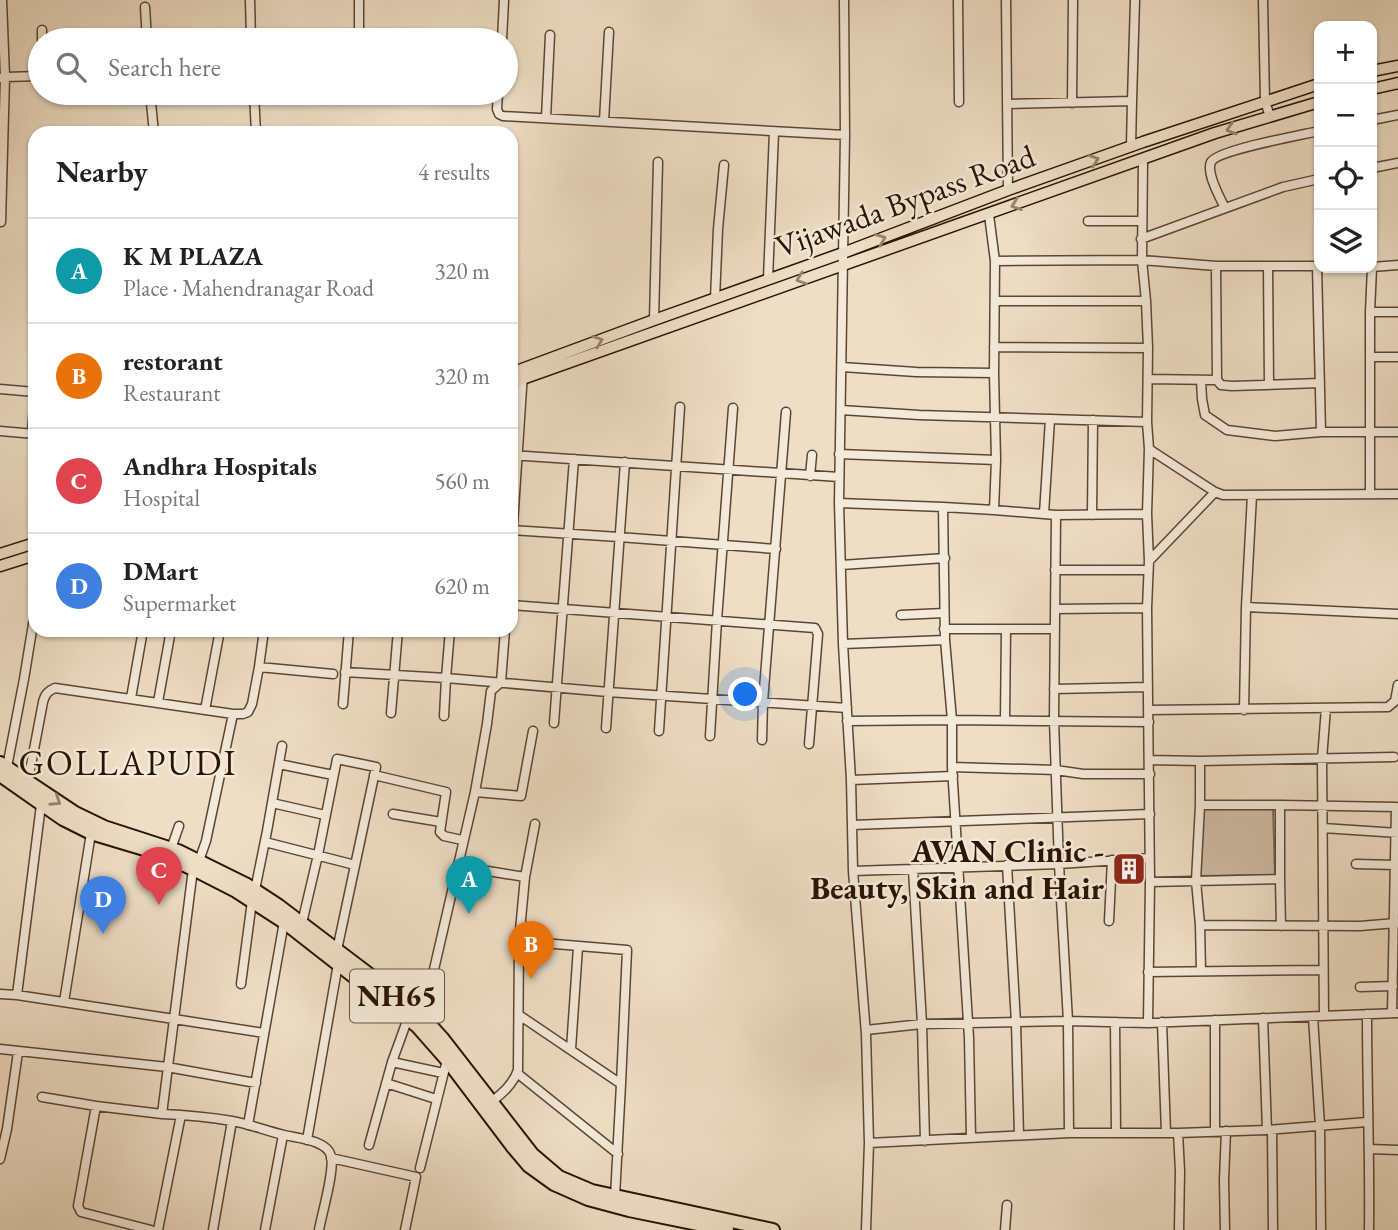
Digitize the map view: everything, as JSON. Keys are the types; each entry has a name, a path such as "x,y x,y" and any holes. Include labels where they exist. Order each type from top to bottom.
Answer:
{"highway":[{"name":"NH65","path":"2,768 75,813 104,827 171,849 302,923 423,1017 532,1154 545,1167 573,1184 592,1191 773,1230"},
{"name":"NH65","path":"2,768 41,805 63,819 91,833 196,865"},
{"name":"NH65","path":"253,895 418,1026 512,1146 541,1176 588,1199 685,1226 727,1230"}],"main road":[{"path":"1377,70 1398,66"},
{"path":"1377,88 1398,83"},
{"name":"Vijawada Bypass Road","path":"518,378 654,320 1009,190 1314,86"},
{"name":"Vijawada Bypass Road","path":"518,374 989,215 1215,133 1314,104"},
{"path":"0,554 28,545"},
{"path":"0,566 28,557"}],"street":[{"path":"2,0 2,222"},
{"path":"250,0 251,28"},
{"path":"359,0 359,28"},
{"path":"503,28 504,0"},
{"path":"844,0 845,135 839,503 853,871 866,1030 869,1143 866,1230"},
{"path":"958,0 959,102"},
{"path":"1006,0 1009,190"},
{"path":"1072,103 1073,0"},
{"path":"1131,148 1135,0"},
{"path":"1263,0 1265,101 1270,117"},
{"path":"145,7 146,28"},
{"path":"604,121 609,32"},
{"path":"546,118 550,35"},
{"path":"2,78 28,77"},
{"path":"1008,104 1132,102"},
{"path":"151,105 153,126"},
{"path":"255,105 256,126"},
{"path":"497,105 499,114 503,116 845,135"},
{"path":"1377,119 1398,115"},
{"path":"768,279 774,132"},
{"path":"1224,208 1210,168 1215,158 1259,144 1314,132"},
{"path":"1143,159 1141,221 1148,348 1149,449 1148,1023"},
{"path":"654,320 658,162"},
{"path":"1377,167 1398,163"},
{"path":"715,299 724,164"},
{"path":"1142,239 1283,187 1314,180"},
{"path":"989,215 995,261 996,301 994,510"},
{"path":"1087,221 1141,221"},
{"path":"995,261 1142,260 1216,266 1314,267"},
{"path":"1377,267 1398,265"},
{"path":"1216,266 1217,380 1221,385 1320,383"},
{"path":"1268,266 1269,385"},
{"path":"1318,273 1321,432"},
{"path":"1370,494 1372,273"},
{"path":"996,301 1146,301"},
{"path":"1370,312 1398,312"},
{"path":"994,347 1148,348"},
{"path":"1370,357 1398,357"},
{"path":"842,367 994,373"},
{"path":"518,425 523,374"},
{"path":"1147,379 1217,380"},
{"path":"1201,380 1205,415 1227,430 1275,436 1321,432 1398,432"},
{"path":"0,389 28,391"},
{"path":"659,731 681,407"},
{"path":"710,736 733,408"},
{"path":"841,410 1147,422"},
{"path":"762,740 786,412"},
{"path":"1044,514 1050,419"},
{"path":"1091,515 1093,420"},
{"path":"0,431 28,433"},
{"path":"1149,449 1223,495 1398,494"},
{"path":"839,454 996,460"},
{"path":"518,455 839,477"},
{"path":"810,476 812,455"},
{"path":"554,723 573,459"},
{"path":"606,728 625,463"},
{"path":"1055,570 1149,565 1215,492"},
{"path":"1244,710 1252,495"},
{"path":"839,503 1044,514 1147,514"},
{"path":"943,507 944,640 952,720 952,772 969,1024 971,1138"},
{"path":"1056,514 1054,720 1068,1021 1069,1133"},
{"path":"518,530 776,550"},
{"path":"841,565 945,558"},
{"path":"518,605 813,627 818,634 809,744"},
{"path":"1246,607 1398,614"},
{"path":"1055,609 1147,608"},
{"path":"901,615 944,612"},
{"path":"944,629 1055,629"},
{"path":"1005,720 1006,629"},
{"path":"2,768 24,679 31,637"},
{"path":"131,698 142,637"},
{"path":"158,702 170,637"},
{"path":"205,710 219,637"},
{"path":"27,781 43,702 50,690 55,688 243,714 250,708 263,637"},
{"path":"343,704 348,637"},
{"path":"391,713 398,637"},
{"path":"444,716 449,637"},
{"path":"423,1017 475,792 491,691 501,682 504,637"},
{"path":"843,644 944,640"},
{"path":"259,667 333,674"},
{"path":"345,672 847,708"},
{"path":"1149,710 1388,707 1395,701 1398,685"},
{"path":"1054,689 1148,687"},
{"path":"1324,1016 1322,759 1326,708"},
{"path":"162,1114 196,865 206,841 233,714"},
{"path":"848,721 1149,722"},
{"path":"475,792 521,796 533,731"},
{"path":"241,984 253,895 282,746"},
{"path":"1149,760 1394,757"},
{"path":"302,923 337,759 376,767 337,950"},
{"path":"1199,761 1196,881 1201,971"},
{"path":"279,764 333,775"},
{"path":"851,780 952,772 1056,770 1083,774 1150,774"},
{"path":"374,775 446,792 439,829 441,835 463,840"},
{"path":"272,803 325,815"},
{"path":"17,995 41,805"},
{"path":"866,1030 922,1024 1068,1021 1148,1023 1395,1013 1393,986 1396,807 1200,805"},
{"path":"1280,805 1281,926"},
{"path":"393,814 441,822"},
{"path":"852,825 1150,814"},
{"path":"491,1102 503,1093 518,1070 519,941 525,877 535,824"},
{"path":"171,849 179,826"},
{"path":"1323,828 1397,832"},
{"path":"64,1002 91,833"},
{"path":"265,842 355,865"},
{"path":"853,871 1149,858"},
{"path":"1109,921 1112,860"},
{"path":"1356,864 1395,865"},
{"path":"1007,865 1019,1135"},
{"path":"457,866 525,877"},
{"path":"913,869 922,1024 925,1141"},
{"path":"1150,882 1280,879"},
{"path":"248,1125 284,922"},
{"path":"1200,925 1323,926 1396,923"},
{"path":"519,941 627,950 615,1196"},
{"path":"570,1049 578,947"},
{"path":"307,1140 338,964"},
{"path":"1148,972 1323,970"},
{"path":"1360,986 1393,986"},
{"path":"0,994 264,1033"},
{"path":"1367,1014 1369,1230"},
{"path":"519,1015 621,1084"},
{"path":"1313,1017 1320,1126 1321,1230"},
{"path":"369,1145 392,1062 408,1018"},
{"path":"1263,1018 1273,1230"},
{"path":"1215,1020 1215,1131"},
{"path":"1115,1022 1116,1133"},
{"path":"1162,1022 1166,1133"},
{"path":"0,1049 167,1068 256,1083"},
{"path":"0,1159 18,1052"},
{"path":"420,1168 447,1060"},
{"path":"392,1062 443,1073"},
{"path":"517,1073 618,1154"},
{"path":"386,1083 436,1099"},
{"path":"42,1097 96,1106 232,1121 307,1140 328,1149 331,1154 331,1169 319,1230"},
{"path":"96,1106 78,1206 81,1212 151,1230"},
{"path":"158,1230 181,1115"},
{"path":"213,1230 232,1121"},
{"path":"869,1143 1069,1133 1270,1130 1367,1122"},
{"path":"1225,1230 1226,1131"},
{"path":"1178,1133 1179,1230"},
{"path":"265,1230 283,1135"},
{"path":"1370,1149 1398,1150"},
{"path":"331,1158 416,1177 405,1230"},
{"path":"1005,1230 1007,1205"}],"shaded area":[{"path":"1203,807 1273,807 1275,875 1200,876"}],"place":[{"name":"AVAN Clinic - Beauty, Skin and Hair","path":"1129,869"},
{"name":"Andhra Hospitals","path":"159,905"},
{"name":"K M PLAZA","path":"469,914"},
{"name":"DMart","path":"103,934"},
{"name":"restorant","path":"531,979"}],"district":[{"name":"GOLLAPUDI","path":"128,763"}]}
